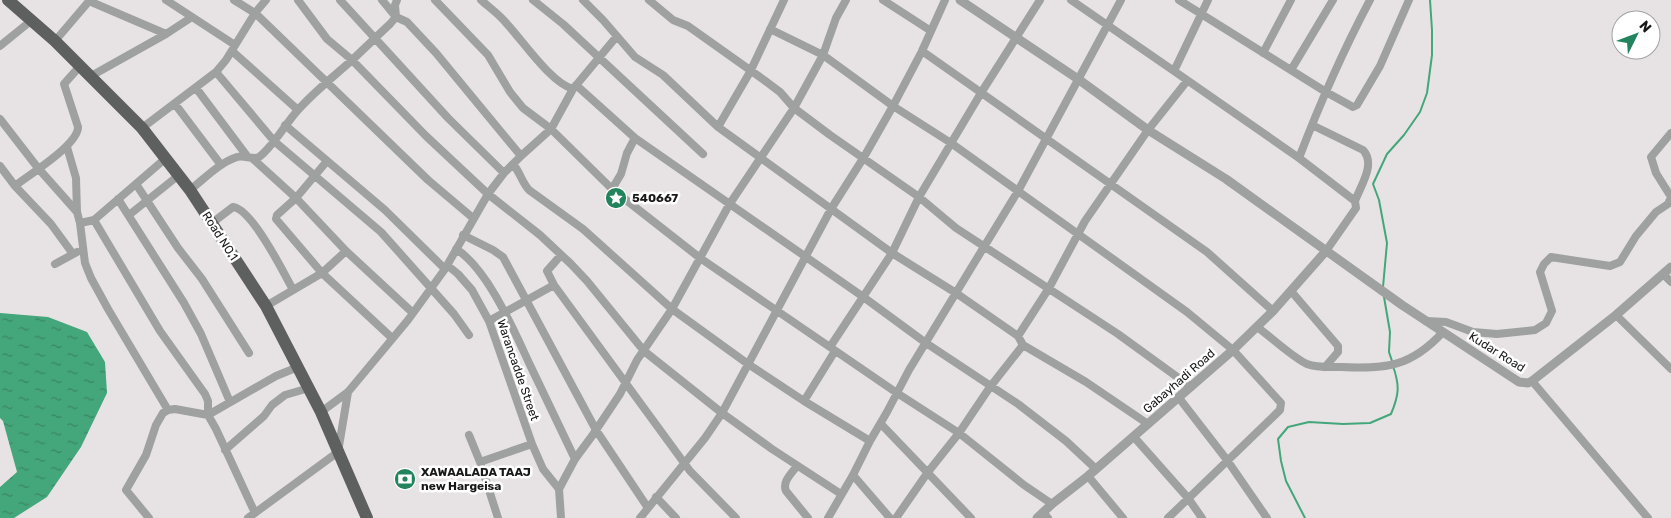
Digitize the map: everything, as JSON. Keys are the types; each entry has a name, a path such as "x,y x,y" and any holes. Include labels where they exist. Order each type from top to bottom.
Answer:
{"highway":[{"name":"Road NO.1","path":"8,0 55,41 142,128 190,190 266,306 321,412 367,518"}],"street":[{"path":"166,0 234,48 298,110"},
{"path":"234,0 255,13 428,180 473,218"},
{"path":"142,128 216,72 234,48 255,13 266,0"},
{"path":"298,0 321,32 352,60 426,136 488,194 540,235 587,281 644,351 722,413 797,466 841,494"},
{"path":"340,0 448,118 504,174"},
{"path":"382,0 396,17 407,22 436,53 521,156"},
{"path":"396,17 394,5 397,0"},
{"path":"436,0 488,55 510,92 523,108 551,129 612,189 700,258 897,393 959,433 1052,504"},
{"path":"481,0 506,22 542,65 561,84 574,87 635,138 862,296 926,343 1018,404 1066,441 1096,469"},
{"path":"533,0 563,24 703,154"},
{"path":"583,0 636,58 663,75 718,127 892,253 956,293 1018,336 1023,345 1086,382 1148,424"},
{"path":"649,0 673,20 688,26 780,92 794,108 919,196 945,220 1118,334 1191,387"},
{"path":"718,127 750,72 784,0"},
{"path":"561,518 559,489 575,459 596,430 672,309 729,204 794,108 823,55 833,25 846,0"},
{"path":"882,0 931,31"},
{"path":"640,518 706,438 722,413 831,209 893,106 946,0"},
{"name":"Kudar Road","path":"960,0 1078,79 1148,130 1226,179 1426,321 1519,382 1528,383 1532,381 1616,315 1671,267"},
{"path":"804,401 862,296 892,253 919,196 981,92 1040,0"},
{"path":"1070,0 1108,24 1186,81 1299,158 1355,201"},
{"path":"828,518 926,343 1018,191 1122,0"},
{"path":"1180,0 1326,92 1352,106 1357,105 1380,66 1409,0"},
{"path":"1174,71 1208,0"},
{"path":"1263,53 1291,0"},
{"path":"1291,70 1333,0"},
{"path":"1299,158 1319,105 1370,0"},
{"path":"55,41 90,1 166,34"},
{"path":"90,76 166,34 192,17"},
{"path":"190,190 221,165 238,156 259,157 298,110 396,17"},
{"path":"0,46 32,20"},
{"path":"770,29 823,55 893,106 951,143 1186,312 1233,350 1281,403 1280,410 1168,518"},
{"path":"321,412 348,392 413,312 446,267 488,194 513,164 551,129 574,87 617,36"},
{"path":"922,51 1048,138 1207,252 1272,311"},
{"path":"15,186 67,147 77,133 78,127 64,84 80,66"},
{"path":"216,72 274,141 381,232 454,314 470,335"},
{"path":"1018,336 1049,288 1078,234 1111,183 1148,130 1186,81"},
{"path":"196,88 249,157 296,198 346,251 413,312"},
{"path":"175,104 221,165"},
{"path":"0,120 38,168 77,212"},
{"name":"Warancadde Street","path":"285,124 405,228 446,267 458,274 472,290 489,321 532,444 543,469 559,489"},
{"path":"1312,125 1364,150 1370,164 1355,201 1356,208 1326,251"},
{"path":"1426,321 1446,322 1473,332 1497,334 1535,330 1546,324 1552,311 1540,272 1544,264 1551,257 1610,266 1620,262 1648,222 1668,204 1671,197 1656,173 1651,157 1671,133"},
{"path":"612,189 621,174 635,138"},
{"path":"67,147 76,178 77,212 85,263 108,310 168,410"},
{"path":"80,223 94,220 166,158"},
{"path":"327,160 296,198 277,215 276,219 322,273 392,338"},
{"path":"513,164 520,172 524,185 529,190 583,229 672,309 748,364 870,441"},
{"path":"0,166 15,186 51,224 73,254"},
{"path":"129,215 179,175"},
{"path":"136,184 178,248 202,279 249,354"},
{"path":"118,199 184,303 201,334 230,402"},
{"path":"212,223 234,207 240,208 255,225 277,259 293,290"},
{"path":"94,220 160,331 206,394 208,415 225,450 252,516 338,452 348,392"},
{"path":"464,235 503,257 596,430 648,508"},
{"path":"55,264 84,248"},
{"path":"456,248 471,260 504,311 575,459"},
{"path":"266,306 322,273 346,251"},
{"name":"Gabayhadi Road","path":"1042,516 1052,504 1134,437 1233,350 1257,327 1326,251"},
{"path":"561,255 547,271 554,285 685,463 736,518"},
{"path":"1663,274 1671,282"},
{"path":"489,321 554,285"},
{"path":"1291,290 1338,346 1338,352 1325,367"},
{"path":"1616,315 1671,369"},
{"path":"1257,327 1305,363 1325,367 1362,368 1390,366 1410,360 1421,353 1443,332"},
{"path":"896,518 928,472 959,433 990,387 1023,345"},
{"path":"149,518 127,493 126,488 146,455 158,419 163,413 175,409 208,415 276,376 298,367"},
{"path":"1532,381 1648,518"},
{"path":"225,450 264,416 272,405 286,395 308,388"},
{"path":"1179,398 1227,460 1267,518"},
{"path":"881,424 971,518"},
{"path":"469,435 498,518"},
{"path":"1134,437 1188,498 1202,518"},
{"path":"480,462 532,444"},
{"path":"797,466 784,487 808,518"},
{"path":"853,475 890,518"},
{"path":"1088,476 1123,518"},
{"path":"656,497 676,518"}],"water":[{"path":"0,313 48,317 87,332 105,362 107,393 81,447 47,497 14,518 0,518 0,487 17,472 3,421 0,418"}],"waterway":[{"path":"1383,287 1387,243 1379,200 1373,184 1387,154 1404,135 1420,112 1427,93 1432,55 1430,0"},
{"path":"1384,297 1390,332 1389,352 1392,361"},
{"path":"1305,518 1286,481 1278,439 1288,427 1309,422 1370,423 1391,414 1398,390 1393,366"}],"place":[{"name":"540667","path":"616,198"},
{"name":"XAWAALADA TAAJ new Hargeisa","path":"405,479"}]}
